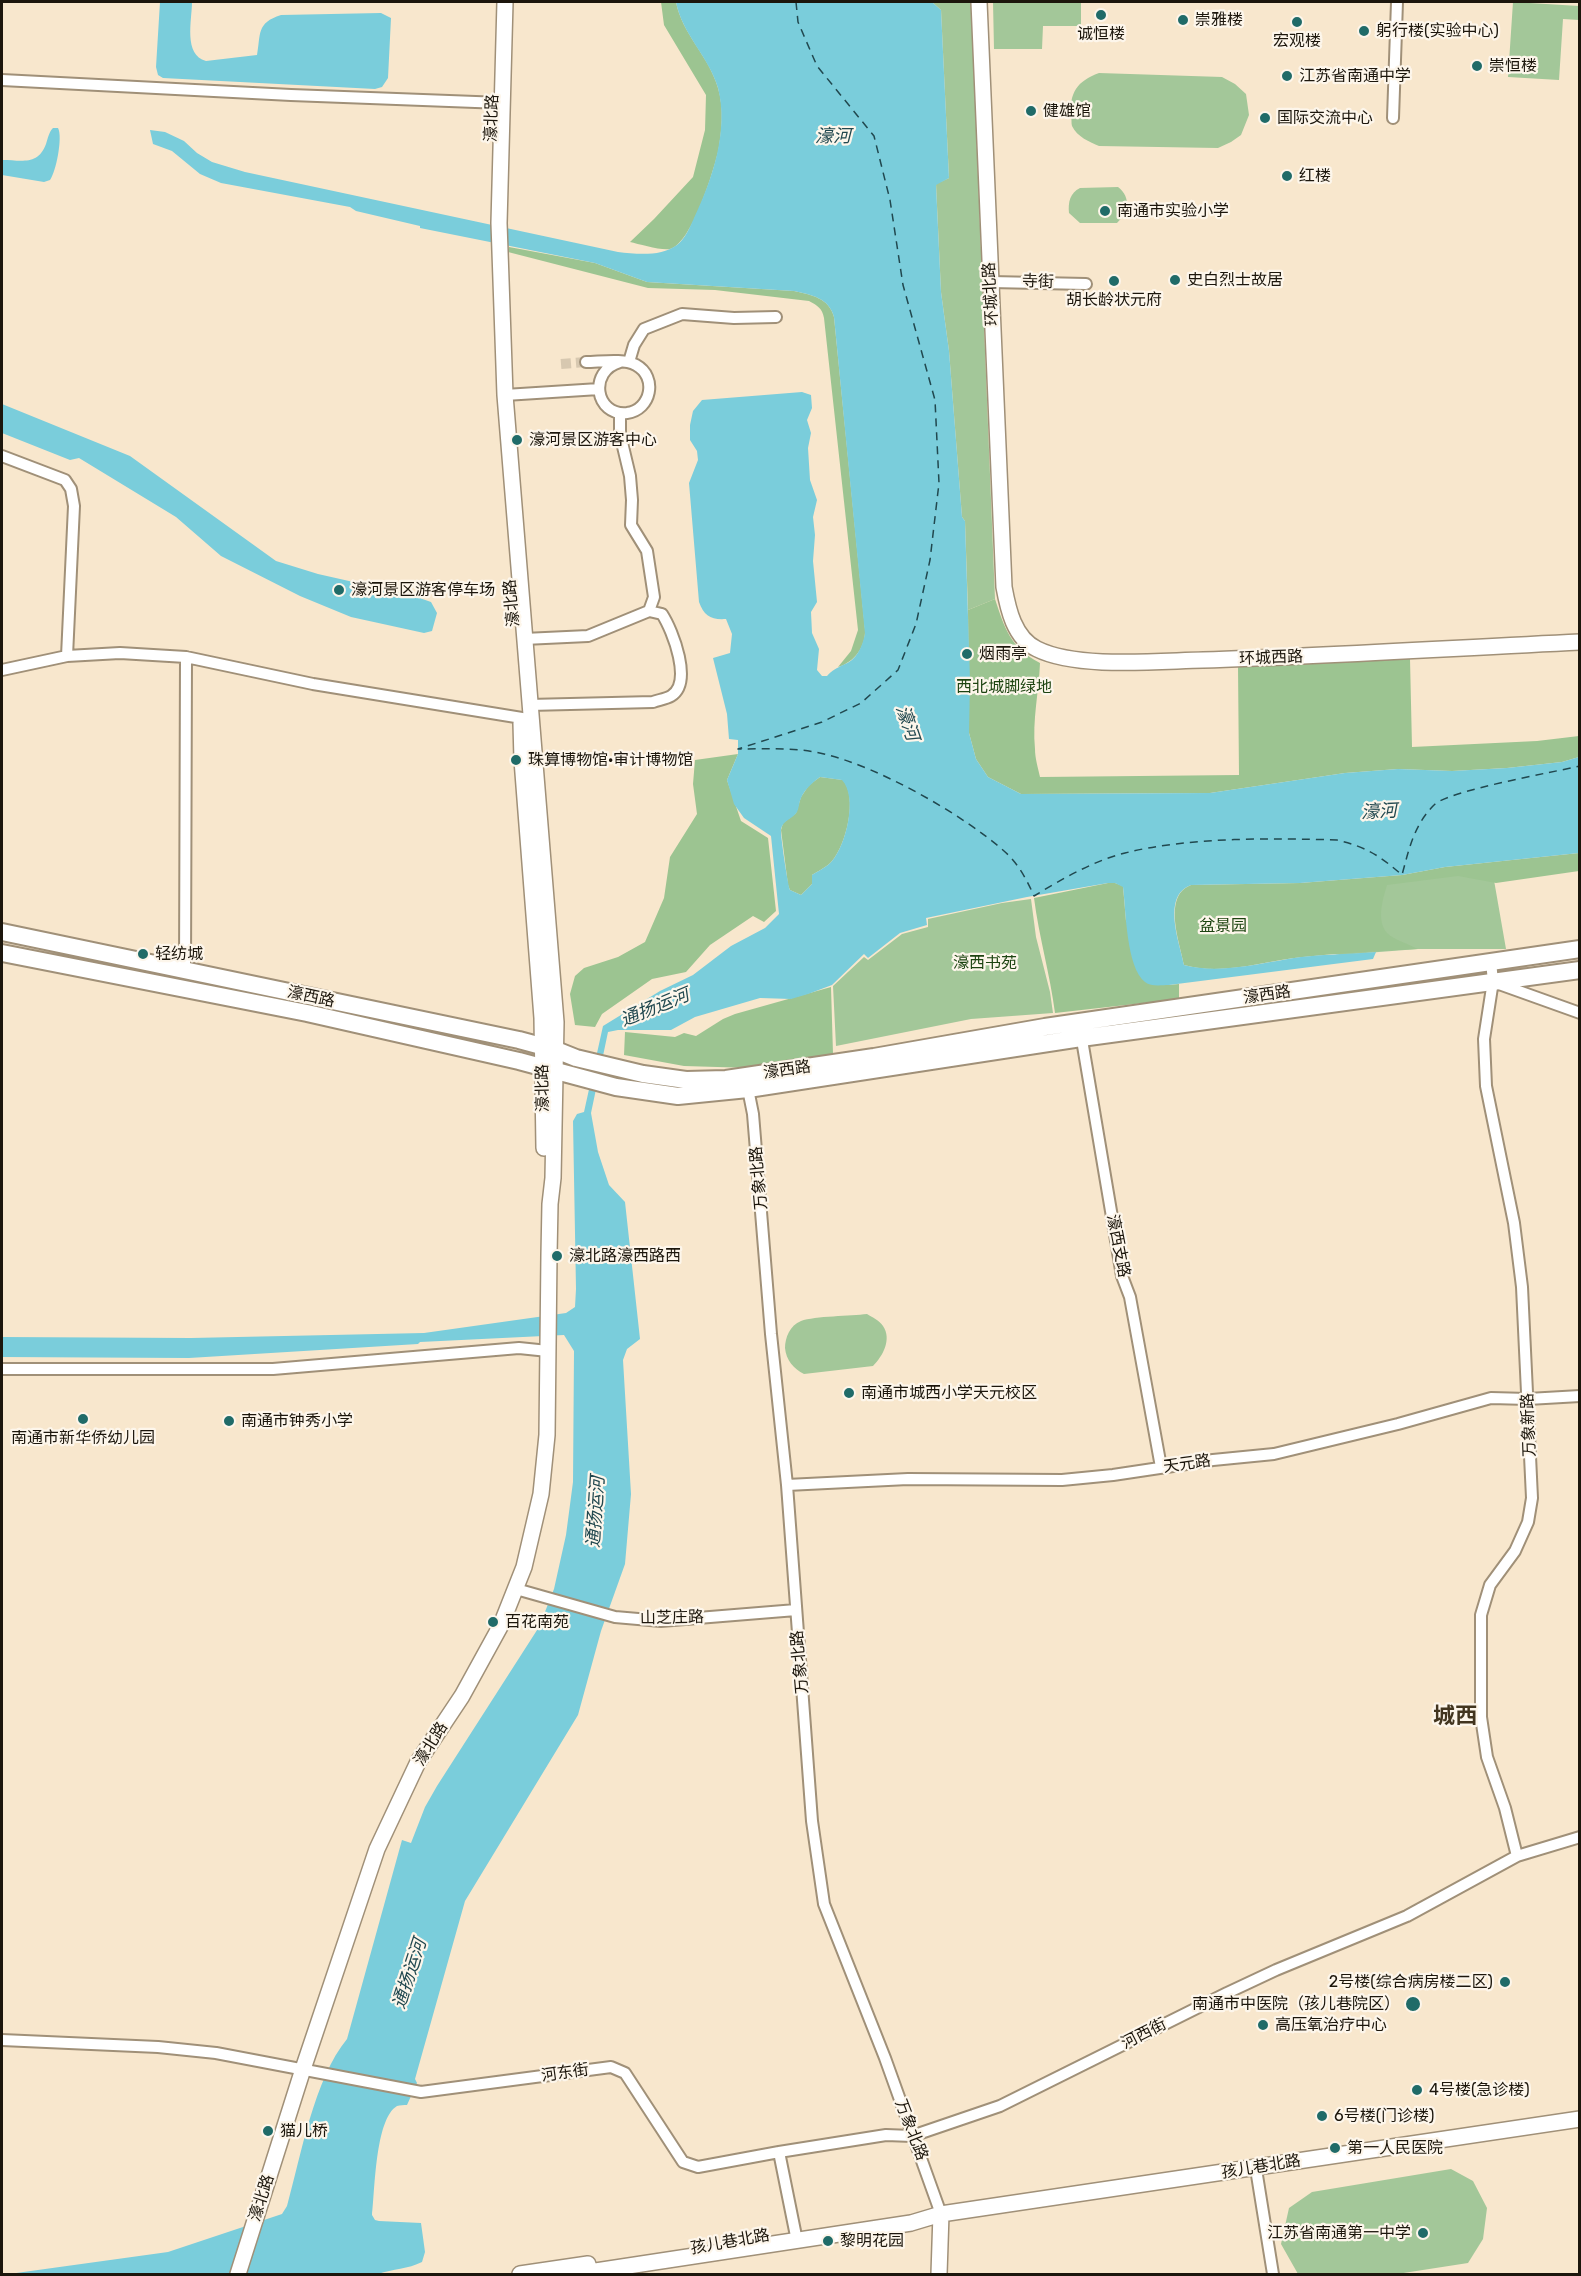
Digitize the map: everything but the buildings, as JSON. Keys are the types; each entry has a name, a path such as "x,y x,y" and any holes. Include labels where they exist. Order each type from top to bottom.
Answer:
{"main road":[{"name":"濠西路","path":"2,932 519,1040 576,1058 643,1074 674,1078 726,1079 874,1057 1045,1027 1081,1031 1580,970"},
{"name":"濠西路","path":"2,952 307,1013 616,1087 678,1096 747,1089 1491,962 1580,949"}],"street":[{"name":"濠北路","path":"496,2 497,103 493,346 502,491 527,714"},
{"name":"濠北路","path":"497,103 505,2"},
{"name":"环城北路","path":"979,2 1004,587"},
{"path":"1393,118 1397,2"},
{"path":"2,80 497,103"},
{"name":"濠北路","path":"238,2274 303,2069 377,1849 418,1762 484,1658 516,1589 524,1567 541,1494 547,1435 550,1204 543,1177 550,1070 522,760 527,714 524,639 494,247"},
{"name":"寺街","path":"991,282 1086,284"},
{"path":"586,362 624,362 644,371 648,379 648,396 637,410 620,413 605,405 599,389 604,371 610,365 624,362 644,329 681,314 734,318 776,316"},
{"path":"505,395 599,389"},
{"path":"620,413 620,434 630,476 631,525 647,551 653,585 654,597 649,611"},
{"path":"2,456 65,480 71,489 74,506 67,656"},
{"name":"环城西路","path":"1004,587 1012,619 1020,635 1027,642 1050,654 1085,661 1287,658 1580,642"},
{"path":"2,670 67,656 120,653 186,657 313,684 527,714 652,702 672,696 680,685 681,664 669,625 662,614 649,611 588,636 524,639"},
{"path":"185,971 186,657"},
{"name":"万象新路","path":"1491,962 1493,981 1484,1040 1486,1086 1514,1223 1522,1287 1532,1498 1528,1522 1515,1551 1490,1585 1481,1616 1481,1717 1487,1757 1505,1808 1517,1856"},
{"path":"1493,981 1580,1013"},
{"name":"濠西支路","path":"1081,1031 1122,1276 1130,1297 1161,1467"},
{"name":"万象北路","path":"747,1089 753,1114 771,1334 787,1485 812,1821 824,1904 885,2058 941,2214"},
{"path":"2,1369 273,1369 548,1347"},
{"name":"天元路","path":"787,1485 908,1479 1062,1480 1113,1475 1274,1454 1398,1424 1491,1398 1528,1399 1580,1395"},
{"name":"山芝庄路","path":"516,1589 615,1617 660,1621 796,1610"},
{"name":"河西街","path":"779,2152 886,2135 912,2136 1000,2106 1256,1979 1407,1916 1517,1856 1580,1837"},
{"name":"河东街","path":"2,2040 158,2047 216,2053 421,2092 611,2067 625,2073 683,2162 698,2167 779,2152"},
{"name":"孩儿巷北路","path":"520,2274 796,2236 911,2223 941,2214 1256,2169 1403,2144 1580,2119"},
{"path":"779,2152 796,2236"},
{"path":"1256,2169 1273,2274"},
{"path":"939,2274 941,2214"},
{"name":"孩儿巷北路","path":"576,2274 796,2236"}],"green space":[{"path":"661,2 676,2 684,24 714,76 722,111 718,152 700,206 686,234 678,244 670,249 630,242 693,177 705,130 706,95 664,25"},
{"path":"932,2 971,2 995,599 968,610 965,521 962,517 949,351 941,292 936,184 949,178 941,10"},
{"path":"993,2 1081,2 1081,26 1043,26 1042,49 994,49"},
{"path":"1513,2 1579,6 1579,20 1563,19 1559,80 1508,77"},
{"path":"1099,73 1222,77 1235,84 1246,94 1249,115 1241,135 1218,148 1099,146 1084,139 1074,130 1071,101 1080,84"},
{"path":"1118,187 1125,196 1127,205 1124,215 1117,223 1080,223 1069,213 1070,198 1080,188"},
{"path":"509,247 595,263 647,282 794,291 819,298 828,305 834,317 865,629 864,641 850,661 838,667 851,651 858,630 824,318 821,310 809,301 715,290 648,288 508,252"},
{"name":"西北城脚绿地","path":"995,599 1015,644 1040,663 1034,738 1040,777 1239,775 1238,667 1410,659 1412,747 1537,741 1579,736 1579,757 1562,762 1507,768 1452,771 1398,769 1345,773 1210,793 1021,794 988,777 976,759 969,733 968,610"},
{"path":"738,754 727,780 741,821 768,838 776,911 764,922 753,916 710,945 686,972 652,979 602,1014 595,1027 575,1025 570,994 575,976 584,968 618,957 645,942 664,898 670,857 697,814 693,784 695,760"},
{"path":"820,777 843,780 850,798 850,809 846,833 837,854 828,865 812,875 812,884 801,895 790,890 788,885 781,830 783,823 796,813 801,797 809,785"},
{"name":"盆景园","path":"1579,853 1579,871 1496,883 1458,876 1387,885 1381,909 1384,928 1394,938 1418,949 1303,957 1243,967 1213,969 1184,965 1175,921 1175,909 1182,891 1191,885 1300,883 1402,875 1445,867"},
{"name":"盆景园","path":"1491,863 1506,949 1418,949 1340,955 1175,921"},
{"path":"1108,883 1123,886 1126,921 1169,985 1179,984 1179,999 1055,1013 1034,898"},
{"name":"濠西书苑","path":"1031,899 1036,937 1053,1013 971,1019 836,1046 833,986 864,957 868,960 902,934 928,927 928,919"},
{"path":"831,987 833,1054 751,1068 684,1066 624,1055 625,1032 675,1037 684,1033 696,1036 735,1014"},
{"path":"867,1314 882,1324 887,1336 883,1352 873,1366 804,1374 797,1370 789,1360 785,1348 786,1340 789,1332 797,1323 815,1318"},
{"path":"1451,2169 1473,2181 1487,2208 1483,2239 1468,2263 1397,2274 1298,2274 1281,2244 1289,2208 1312,2192"}],"water":[{"path":"160,2 192,2 191,44 194,52 206,61 257,55 263,26 281,15 381,13 391,18 388,78 382,87 375,89 163,78 158,75 156,67"},
{"name":"濠河","path":"676,2 932,2 941,10 949,178 936,185 941,292 949,351 962,517 965,521 970,680 969,733 976,759 988,777 1021,794 1210,793 1345,773 1398,769 1452,771 1507,768 1562,762 1579,757 1579,853 1445,867 1402,875 1300,883 1191,885 1182,891 1177,899 1175,921 1184,965 1198,968 1228,968 1301,957 1376,952 1373,959 1169,985 1150,985 1139,975 1130,951 1123,887 1115,883 1108,883 926,918 927,925 900,933 868,958 864,954 832,985 808,994 791,999 760,998 695,1017 671,1030 608,1032 591,1113 598,1152 609,1185 625,1202 640,1339 627,1349 623,1360 631,1494 625,1564 601,1631 578,1715 465,1901 415,2079 417,2083 407,2105 397,2106 390,2113 384,2125 377,2156 372,2215 375,2220 379,2221 421,2223 425,2252 422,2262 378,2274 9,2274 168,2252 282,2214 287,2206 317,2096 336,2056 347,2039 402,1840 411,1843 425,1807 437,1786 539,1627 554,1589 566,1535 573,1482 574,1351 564,1335 420,1342 418,1344 189,1358 2,1357 2,1337 191,1338 424,1333 566,1313 575,1307 573,1121 577,1114 584,1112 603,1026 660,991 693,975 731,946 765,928 779,914 771,836 744,818 734,804 727,780 738,754 738,740 729,739 727,714 713,658 730,653 732,634 726,619 709,616 703,611 699,602 689,483 698,460 697,451 690,440 690,425 693,411 702,400 802,392 811,395 812,408 807,420 811,433 808,448 810,480 817,500 813,517 815,535 813,561 817,602 811,612 812,633 819,649 817,670 822,676 827,676 852,660 865,634 834,317 824,301 794,291 647,282 595,263 420,228 420,226 356,211 350,207 221,183 200,174 172,151 153,144 150,130 165,132 184,141 197,153 212,162 245,172 618,252 648,254 664,251 677,245 689,229 707,188 720,138 721,104 718,88 679,14","holes":["820,777 842,780 847,788 850,809 846,833 837,854 830,863 812,875 812,884 801,895 790,890 781,829 797,812 803,795 817,779"]},
{"path":"53,128 58,128 60,139 50,180 44,182 2,175 2,160 34,159 43,151"},
{"path":"2,404 130,456 276,561 318,574 411,595 431,602 437,613 432,631 424,633 351,617 300,596 221,556 176,517 79,458 70,460 2,433"}],"ferry route":[{"path":"796,2 798,22 817,66 874,136 890,200 903,285 935,400 939,483 930,560 916,624 898,670 861,703 822,722 738,749 803,750 824,754 846,760 894,781 943,807 1004,851 1022,872 1034,896 1067,877 1113,856 1150,848 1203,841 1337,840 1372,853 1402,875 1417,829 1434,805 1479,788 1580,766"}],"tunnel":[{"path":"561,364 586,362"}],"place":[{"name":"诚恒楼","path":"1101,15"},
{"name":"崇雅楼","path":"1183,20"},
{"name":"宏观楼","path":"1297,22"},
{"name":"躬行楼(实验中心)","path":"1364,31"},
{"name":"崇恒楼","path":"1477,66"},
{"name":"江苏省南通中学","path":"1287,76"},
{"name":"健雄馆","path":"1031,111"},
{"name":"国际交流中心","path":"1265,118"},
{"name":"红楼","path":"1287,176"},
{"name":"南通市实验小学","path":"1105,211"},
{"name":"史白烈士故居","path":"1175,280"},
{"name":"胡长龄状元府","path":"1114,281"},
{"name":"濠河景区游客中心","path":"517,440"},
{"name":"濠河景区游客停车场","path":"339,590"},
{"name":"烟雨亭","path":"967,654"},
{"name":"珠算博物馆·审计博物馆","path":"516,760"},
{"name":"轻纺城","path":"143,954"},
{"name":"濠北路濠西路西","path":"557,1256"},
{"name":"南通市城西小学天元校区","path":"849,1393"},
{"name":"南通市新华侨幼儿园","path":"83,1419"},
{"name":"南通市钟秀小学","path":"229,1421"},
{"name":"百花南苑","path":"493,1622"},
{"name":"2号楼(综合病房楼二区)","path":"1505,1982"},
{"name":"南通市中医院（孩儿巷院区）","path":"1413,2004"},
{"name":"高压氧治疗中心","path":"1263,2025"},
{"name":"4号楼(急诊楼)","path":"1417,2090"},
{"name":"6号楼(门诊楼)","path":"1322,2116"},
{"name":"猫儿桥","path":"268,2131"},
{"name":"第一人民医院","path":"1335,2148"},
{"name":"江苏省南通第一中学","path":"1423,2233"},
{"name":"黎明花园","path":"828,2241"}],"district":[{"name":"城西","path":"1455,1717"}],"water label":[{"name":"通扬运河","path":"655,1008"},
{"name":"通扬运河","path":"596,1512"},
{"name":"通扬运河","path":"410,1974"}]}
